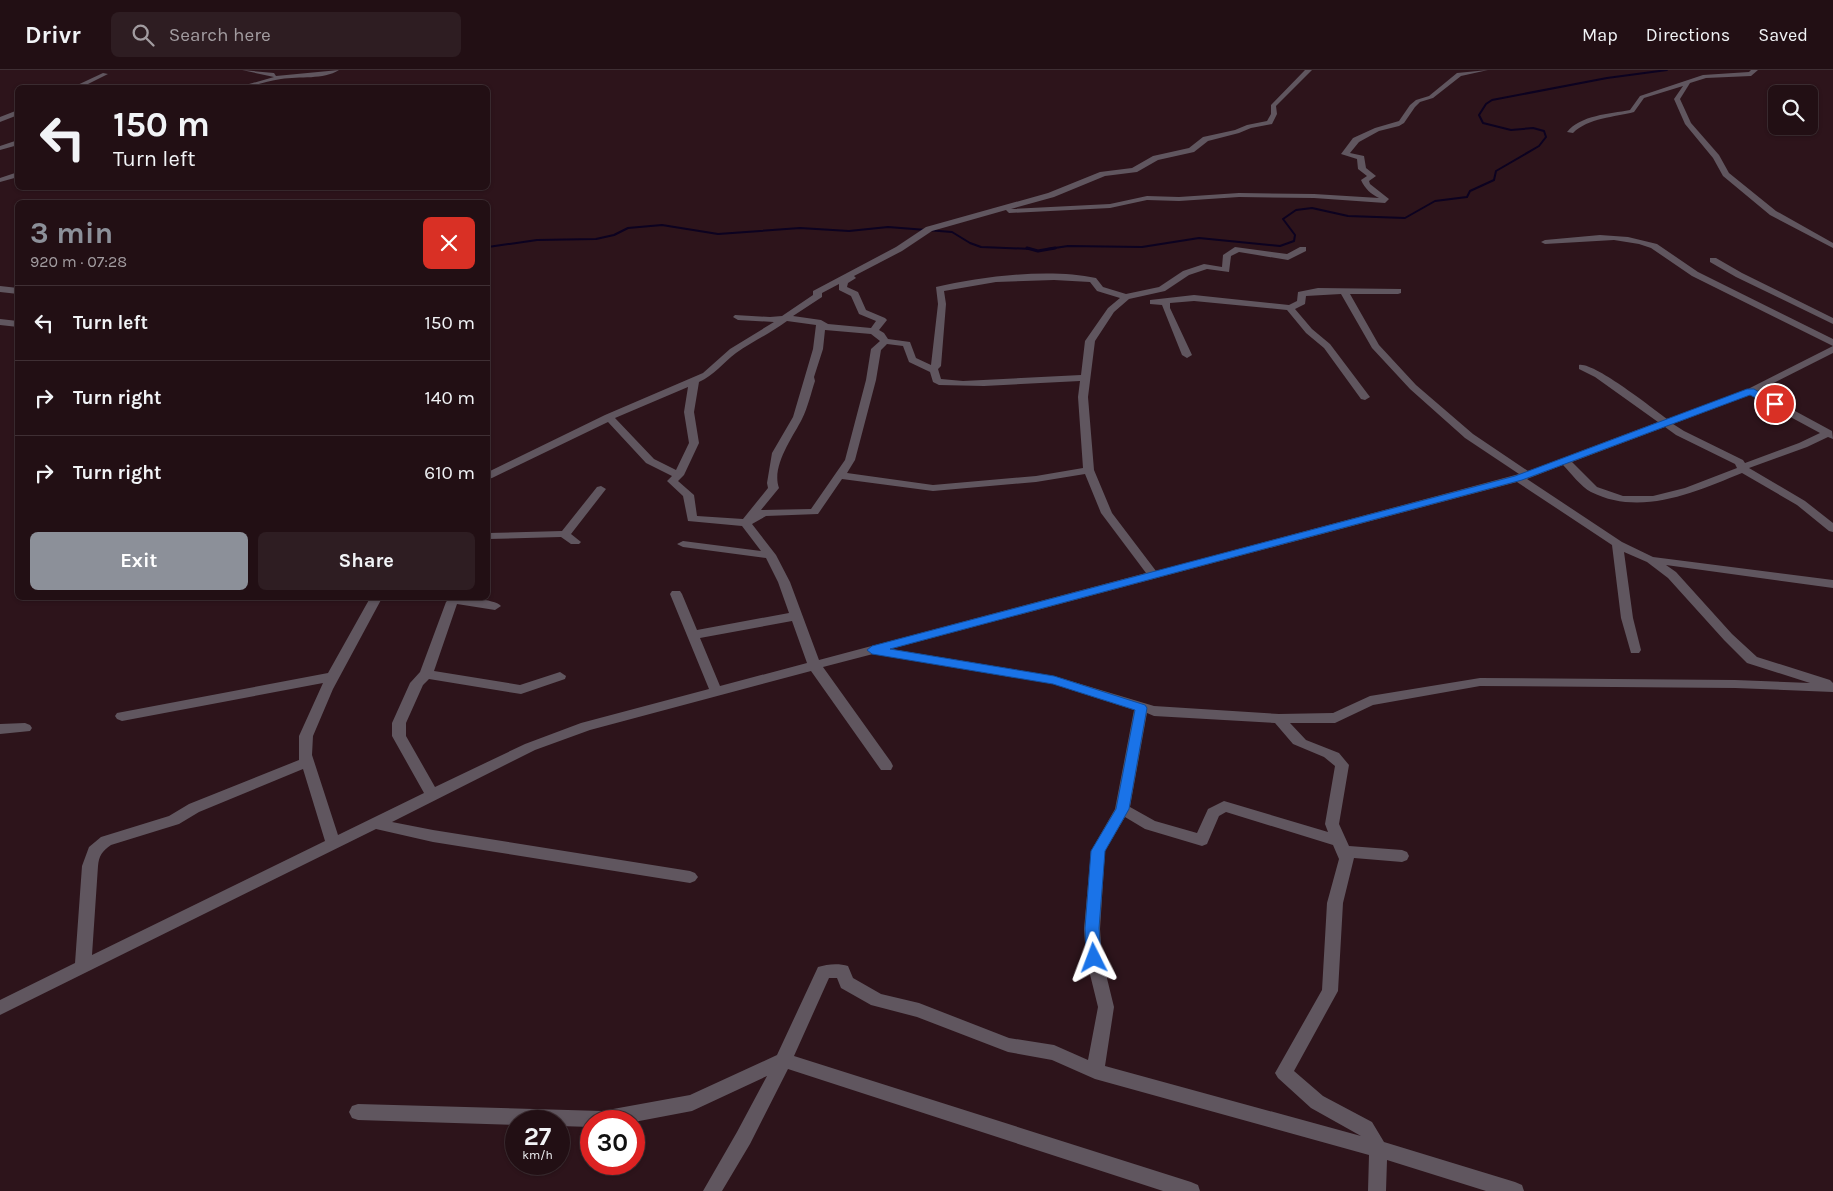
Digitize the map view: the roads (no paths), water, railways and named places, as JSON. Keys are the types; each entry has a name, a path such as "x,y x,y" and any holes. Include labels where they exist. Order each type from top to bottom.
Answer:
{"street":[{"path":"81,85 105,74 97,70"},
{"path":"245,70 281,76 319,74 336,70"},
{"path":"490,475 609,417 706,375 732,351 767,332 819,295 816,293 899,250 929,230 1051,195 1103,174 1134,170 1156,158 1191,150 1206,139 1237,132 1249,126 1270,123 1274,114 1273,106 1309,70"},
{"path":"1000,209 1017,212 1110,206 1147,198 1179,199 1239,195 1314,196 1382,201 1385,199 1371,191 1367,186 1365,180 1372,176 1362,169 1361,158 1345,154 1356,140 1377,129 1397,125 1402,122 1412,106 1418,101 1431,97 1459,74 1485,70"},
{"path":"1571,132 1573,128 1585,122 1632,111 1642,96 1713,75 1751,74 1755,70"},
{"path":"249,85 281,76"},
{"path":"1686,83 1686,90 1677,100 1688,124 1716,157 1726,174 1773,213 1833,246"},
{"path":"0,120 15,113"},
{"path":"0,148 15,143"},
{"path":"0,180 15,175"},
{"path":"1545,242 1608,238 1645,242 1710,282 1833,343"},
{"path":"1153,575 1106,513 1089,470 1083,397 1090,341 1111,310 1130,295 1162,289 1186,273 1207,266 1226,270 1227,255 1238,249 1288,257 1303,249"},
{"path":"1713,260 1833,321"},
{"path":"866,266 860,274 844,282 842,288 855,294 862,312 882,320 873,331"},
{"path":"931,368 936,366 942,304 939,288 984,281 1065,277 1093,280 1100,289 1154,302 1166,302 1166,308 1187,355"},
{"path":"0,289 15,291"},
{"path":"1154,302 1203,298 1290,308 1302,302 1301,294 1318,291 1398,291"},
{"path":"872,650 1054,680 1141,708 1166,712 1279,720 1335,718 1370,701 1480,682 1735,684 1831,688 1825,683 1752,660 1728,637 1672,576 1651,560 1618,544 1469,436 1413,387 1375,346 1344,291"},
{"path":"1290,308 1309,331 1327,346 1366,397"},
{"path":"738,317 770,320 785,318 821,323 825,327 873,331 881,335 885,341 907,344 912,360 935,371 938,381 951,384 1085,378"},
{"path":"0,322 15,324"},
{"path":"745,523 774,488 772,483 777,452 798,417 818,349 821,323"},
{"path":"694,381 688,398 689,428 694,443 679,475 672,481 688,495 692,519 745,523 764,512 814,512 850,460 871,380 876,349 885,341"},
{"path":"0,1008 333,842 530,746 557,736 586,726 1523,476 1750,391 1833,349"},
{"path":"1582,367 1598,375 1680,433 1739,462 1743,468 1802,504 1833,529"},
{"path":"1750,391 1830,435"},
{"path":"609,417 646,458 679,475"},
{"path":"1565,461 1593,489 1622,499 1652,499 1688,491 1830,435"},
{"path":"839,475 933,488 1036,479 1089,470"},
{"path":"490,536 570,539 601,489"},
{"path":"745,523 770,555 784,582 814,665 886,766"},
{"path":"683,544 770,555"},
{"path":"1618,544 1627,618 1635,650"},
{"path":"1651,560 1833,584"},
{"path":"676,594 716,692"},
{"path":"333,842 305,755 306,736 332,677 375,600"},
{"path":"432,794 399,736 399,722 417,684 426,674 452,602 455,600"},
{"path":"463,600 495,606"},
{"path":"693,635 795,616"},
{"path":"426,674 521,690 560,676"},
{"path":"122,716 332,677"},
{"path":"1095,1071 1106,1007 1094,958 1093,938 1098,851 1122,809 1141,708"},
{"path":"1279,720 1295,738 1335,756 1342,765 1342,776 1333,806 1332,824 1347,859 1335,902 1330,991 1284,1073 1317,1102 1366,1128 1378,1150 1377,1191"},
{"path":"0,729 25,728"},
{"path":"83,967 90,866 92,853 96,848 106,841 174,820 194,808 308,762"},
{"path":"1122,809 1150,824 1202,840 1213,813 1224,806 1340,845 1402,856"},
{"path":"373,823 433,836 690,877"},
{"path":"712,1191 733,1159 784,1060 824,972 842,971 847,983 877,1000 919,1010 1008,1045 1054,1053 1095,1071 1378,1150 1516,1191"},
{"path":"358,1112 602,1119 692,1103 784,1060 1190,1191"}],"waterway":[{"path":"1048,249 1068,246 1142,247 1199,238 1280,246 1294,241 1295,235 1283,219 1296,210 1312,208 1348,216 1405,218 1435,201 1467,197 1470,191 1494,180 1496,171 1539,146 1546,137 1544,131 1533,128 1511,130 1483,123 1479,115 1486,104 1492,100 1607,78 1667,70"},
{"path":"490,247 537,240 596,239 614,235 628,228 662,225 718,234 800,228 849,231 888,227 952,232 970,243 981,247 1030,249"},
{"path":"1030,249 1038,251 1055,248"}]}
